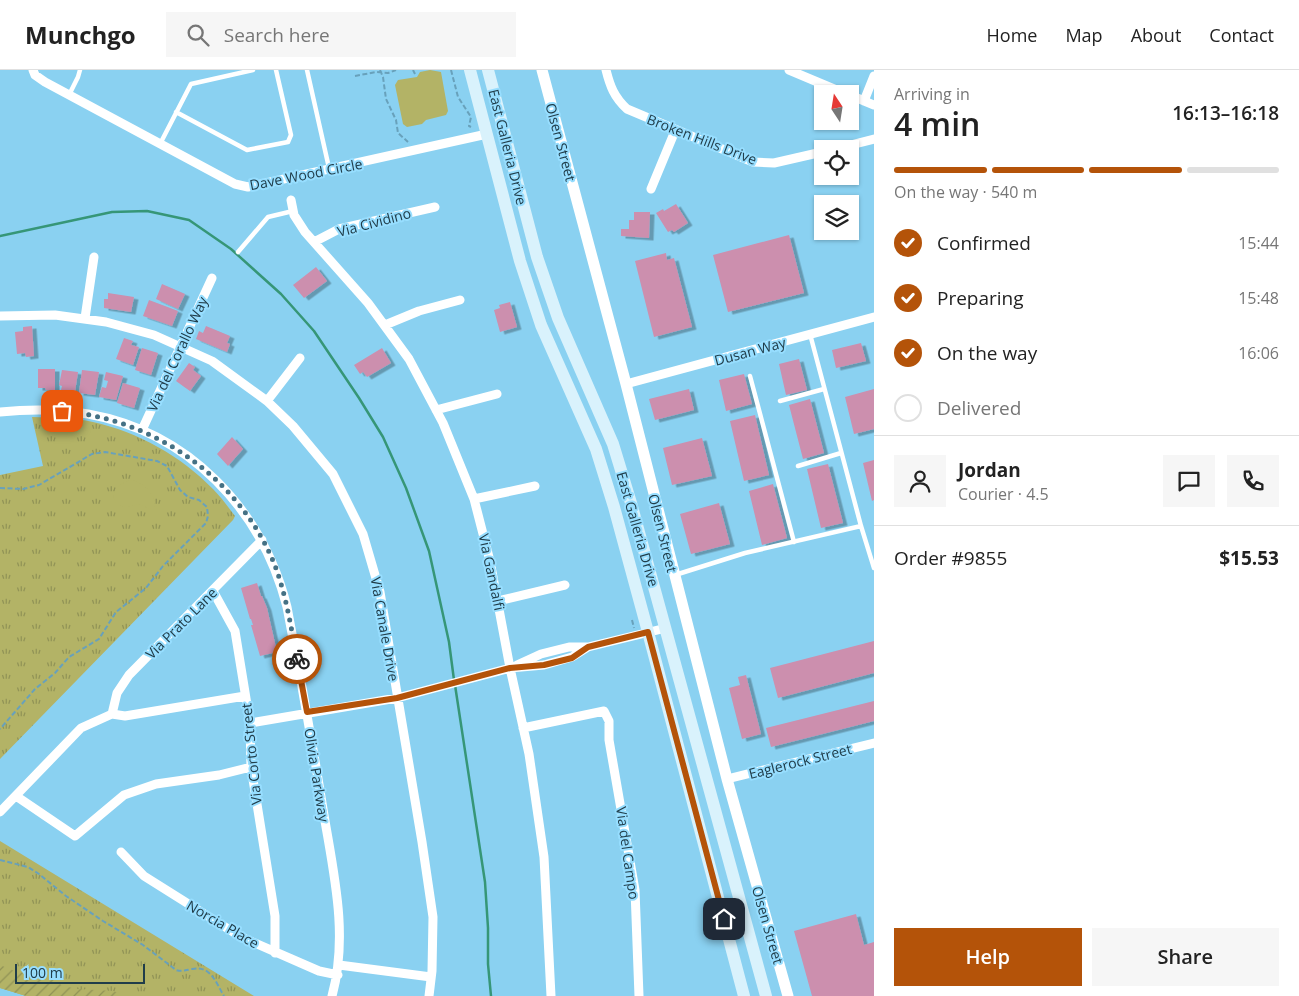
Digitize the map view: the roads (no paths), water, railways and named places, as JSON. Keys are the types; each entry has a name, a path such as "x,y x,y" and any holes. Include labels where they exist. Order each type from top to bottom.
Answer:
{"main road":[{"name":"East Galleria Drive","path":"470,70 520,260 541,325 596,449 614,507 744,996"},
{"name":"East Galleria Drive","path":"488,70 531,235 558,318 614,444 766,996"},
{"path":"487,134 499,142 522,224 531,235"}],"street":[{"name":"Dave Wood Circle","path":"33,70 35,75 45,82 235,184 248,187 487,134"},
{"name":"Olsen Street","path":"542,70 626,384 726,779 788,996"},
{"name":"Broken Hills Drive","path":"606,70 611,90 618,101 627,109 675,131 752,162 774,163 814,154"},
{"path":"789,70 825,85"},
{"path":"864,101 874,76"},
{"path":"859,99 874,105"},
{"path":"651,189 675,131"},
{"path":"859,143 874,139"},
{"name":"Via Gandalfi","path":"291,200 294,211 305,232 368,303 409,359 436,410 474,499 490,561 510,668 529,754 544,857 551,996"},
{"name":"Via Cividino","path":"314,242 339,229 436,207"},
{"path":"85,318 94,257"},
{"name":"Via del Corallo Way","path":"142,430 212,278"},
{"path":"385,325 419,311 460,300"},
{"name":"Via Canale Drive","path":"0,316 55,315 85,318 127,327 154,336 212,361 267,402 294,426 332,474 363,534 380,592 433,917 429,996"},
{"name":"Dusan Way","path":"626,384 874,317"},
{"path":"267,402 300,358"},
{"path":"436,410 497,394"},
{"name":"Olivia Parkway","path":"0,412 39,410 86,413 142,430 172,446 211,475 241,507 262,540 274,564 287,607 307,712 337,892 340,919 338,970 332,996"},
{"path":"474,499 535,486"},
{"name":"Via Prato Lane","path":"112,714 117,694 129,676 262,540"},
{"path":"498,602 565,585"},
{"name":"Via Corto Street","path":"213,592 235,630 250,722 250,768 275,916 275,953"},
{"path":"250,722 397,698 510,668 541,654 569,646 588,647 666,628"},
{"path":"0,812 81,728 112,714 125,716 245,696"},
{"name":"Via del Campo","path":"523,728 604,711 609,721 609,740 635,890 639,996"},
{"name":"Eaglerock Street","path":"726,779 874,743"},
{"path":"16,796 75,836 124,795 156,784 250,768"},
{"name":"Norcia Place","path":"121,852 151,881 241,937 319,971 338,970 431,977"}],"lane":[{"path":"69,95 80,70"},
{"path":"160,144 191,84 252,70"},
{"path":"176,112 247,150 288,142 291,135 276,70"},
{"path":"307,70 330,170"},
{"path":"238,252 268,217 294,211"},
{"path":"810,334 874,568"},
{"path":"750,376 794,542"},
{"path":"780,401 824,389"},
{"path":"798,466 841,453"},
{"path":"674,576 745,553 861,526"}],"waterway":[{"path":"0,236 112,212 147,211 189,220 231,249 281,294 314,331 359,398 383,437 406,488 429,551 449,642 454,680"},
{"path":"455,685 485,882 491,996"}]}
